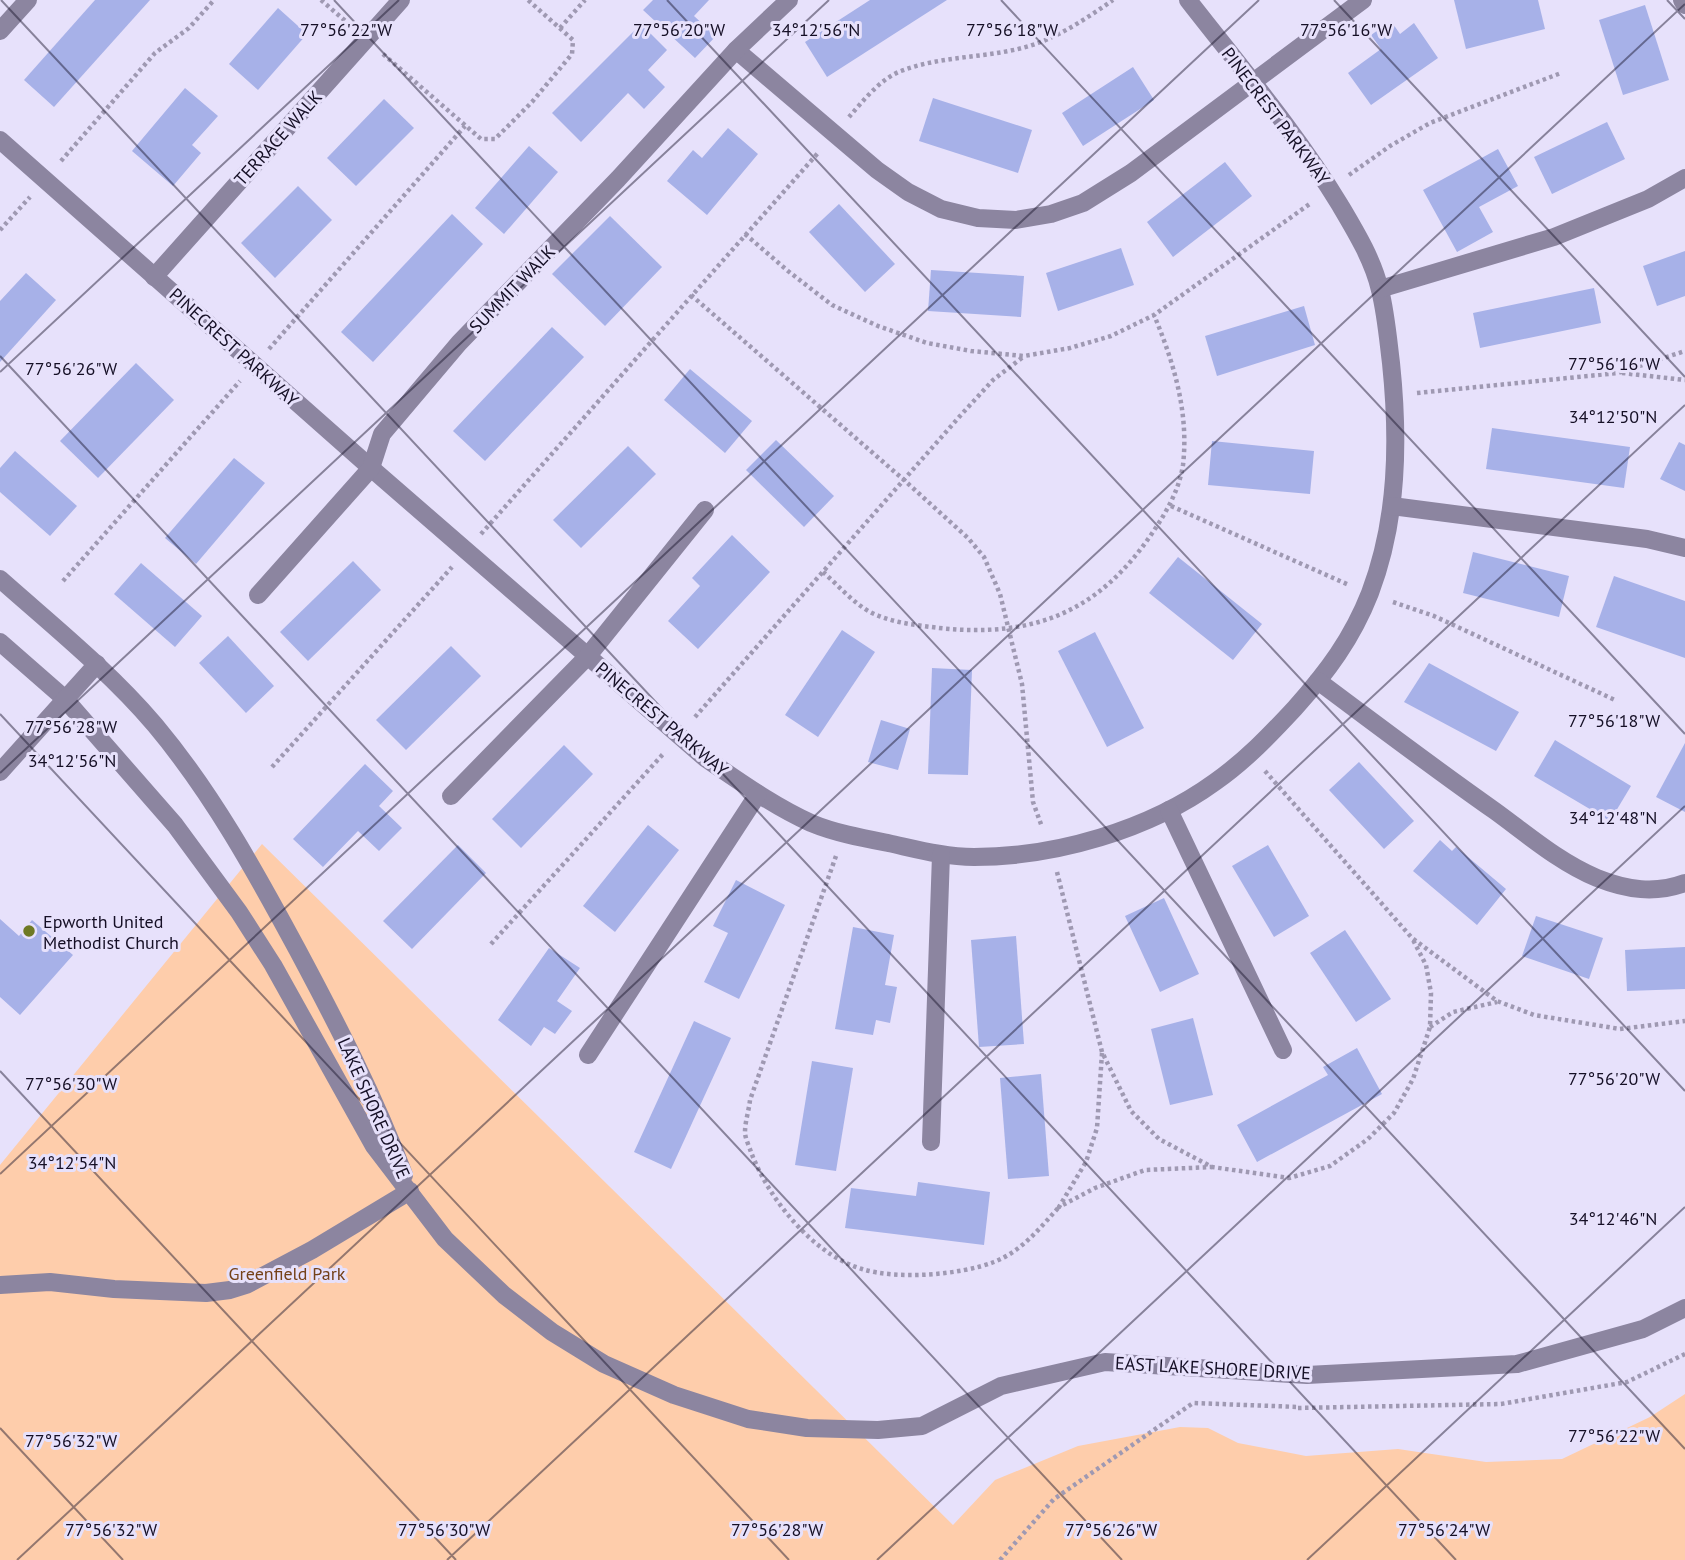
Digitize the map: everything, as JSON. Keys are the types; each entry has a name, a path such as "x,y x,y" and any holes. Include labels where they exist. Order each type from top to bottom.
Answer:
{"street":[{"path":"0,31 28,0"},
{"name":"TERRACE WALK","path":"155,276 401,0"},
{"name":"SUMMIT WALK","path":"258,595 371,468 382,434 459,343 618,179 736,50 789,0"},
{"name":"PINECREST PARKWAY","path":"0,140 705,758 758,794 812,823 844,833 941,855 973,857 1024,854 1104,836 1169,810 1214,783 1250,754 1266,740 1344,648 1369,594 1384,549 1392,506 1396,446 1394,395 1380,289 1360,239 1304,148 1188,0"},
{"path":"736,50 877,170 908,192 941,209 978,218 1016,220 1051,214 1083,203 1131,173 1363,0"},
{"path":"1682,0 1685,5"},
{"path":"1380,289 1554,237 1647,199 1685,178"},
{"path":"1392,506 1647,539 1685,548"},
{"path":"451,796 587,657 705,510"},
{"name":"LAKE SHORE DRIVE","path":"0,579 97,664 153,723 185,762 218,810 333,1016 395,1152 410,1192"},
{"name":"LAKE SHORE DRIVE","path":"0,642 64,698 175,825 239,912 273,965 374,1146 410,1192"},
{"path":"0,772 97,664"},
{"path":"1318,681 1437,771 1560,858 1596,877 1645,891 1667,890 1685,883"},
{"path":"589,1055 758,794"},
{"path":"1169,810 1283,1050"},
{"path":"931,1142 941,855"},
{"path":"0,1285 50,1282 114,1289 206,1293 246,1284 312,1250 410,1192"},
{"name":"EAST LAKE SHORE DRIVE","path":"410,1192 445,1238 504,1295 552,1332 604,1364 706,1407 748,1419 807,1428 878,1430 922,1426 1001,1386 1105,1362 1307,1375 1517,1364 1643,1329 1685,1308"}],"path":[{"path":"0,230 155,53 189,28 214,0"},
{"path":"321,0 481,139 495,139 532,102 572,54 573,40 528,0"},
{"path":"560,28 585,0"},
{"path":"272,767 467,551 868,95 899,71 937,62 999,53 1038,43 1085,20 1113,0"},
{"path":"746,234 832,305 877,326 927,343 971,351 1024,356 1070,348 1111,337 1154,316 1390,146 1430,123 1561,73"},
{"path":"691,295 904,480 968,538 984,557 1000,594 1022,684 1032,802 1051,850 1102,1052 1131,1111 1159,1139 1212,1167"},
{"path":"823,572 870,612 904,624 960,630 1009,628 1039,623 1072,611 1107,586 1139,553 1171,506 1182,467 1184,440 1181,400 1171,355 1154,316"},
{"path":"1618,373 1685,351"},
{"path":"491,944 679,736 993,380 1024,356"},
{"path":"1394,395 1618,373 1685,380"},
{"path":"1250,754 1412,938 1497,1002 1534,1015 1620,1029 1685,1021"},
{"path":"844,833 750,1100 745,1133 758,1170 785,1213 821,1247 861,1269 901,1276 949,1272 995,1262 1026,1244 1059,1207 1086,1162 1097,1128 1102,1052"},
{"path":"1059,1207 1095,1188 1144,1170 1212,1167 1289,1178 1330,1166 1368,1139 1394,1113 1413,1079 1430,1027 1431,993 1426,965 1412,938"},
{"path":"1430,1027 1452,1013 1497,1002"},
{"path":"1000,1560 1054,1499 1193,1404 1298,1408 1501,1404 1628,1382 1685,1354"},
{"path":"1298,1408 1307,1375"}],"green space":[{"name":"Greenfield Park","path":"262,844 953,1525 995,1480 1078,1446 1180,1427 1208,1428 1238,1443 1306,1456 1398,1449 1486,1462 1562,1459 1650,1417 1685,1394 1685,1560 0,1560 0,1165"}],"building":[{"path":"95,0 150,0 54,107 24,80"},
{"path":"653,0 709,0 694,16 716,36 695,58 643,10"},
{"path":"870,0 947,0 827,77 805,42"},
{"path":"1454,0 1538,0 1545,29 1466,49"},
{"path":"1645,5 1669,80 1623,95 1599,20"},
{"path":"278,8 307,34 258,90 229,64"},
{"path":"1391,21 1400,34 1414,23 1438,58 1371,105 1348,73 1381,49 1371,35"},
{"path":"641,24 667,50 648,70 665,87 644,109 628,93 581,142 552,113"},
{"path":"1133,67 1154,100 1083,146 1062,113"},
{"path":"185,88 218,116 192,145 201,153 173,186 132,151"},
{"path":"933,98 1032,130 1018,173 919,141"},
{"path":"384,99 414,128 356,186 327,158"},
{"path":"1607,122 1625,159 1552,194 1534,157"},
{"path":"728,128 758,154 707,215 667,181 693,150 702,158"},
{"path":"529,146 558,172 504,234 475,208"},
{"path":"1498,149 1518,186 1479,207 1493,232 1457,252 1423,190"},
{"path":"1225,162 1252,196 1173,257 1147,222"},
{"path":"298,186 332,220 275,278 241,243"},
{"path":"839,204 895,264 865,292 809,232"},
{"path":"452,214 483,244 373,362 341,332"},
{"path":"610,216 662,267 605,326 552,274"},
{"path":"1121,248 1134,285 1058,311 1046,273"},
{"path":"1685,251 1685,296 1657,306 1643,266"},
{"path":"931,270 1024,276 1021,317 928,311"},
{"path":"26,273 56,300 0,362 0,301"},
{"path":"1594,288 1601,323 1480,348 1473,313"},
{"path":"1304,306 1315,345 1217,376 1205,336"},
{"path":"552,327 584,357 485,461 453,431"},
{"path":"136,363 174,400 98,478 60,441"},
{"path":"690,369 752,421 725,453 664,400"},
{"path":"1492,428 1630,447 1624,488 1486,469"},
{"path":"776,440 834,496 804,527 746,470"},
{"path":"1212,441 1314,451 1310,494 1208,485"},
{"path":"1679,442 1685,445 1685,491 1660,479"},
{"path":"628,446 656,474 581,548 553,520"},
{"path":"15,451 77,506 50,536 0,492 0,468"},
{"path":"234,458 265,483 196,564 165,538"},
{"path":"732,535 770,572 698,649 668,621 700,586 692,578"},
{"path":"1473,552 1569,576 1559,617 1463,593"},
{"path":"1178,557 1262,624 1233,660 1149,593"},
{"path":"353,561 381,590 308,661 280,632"},
{"path":"141,563 202,616 175,647 114,594"},
{"path":"1614,576 1685,601 1685,658 1596,627"},
{"path":"842,630 875,652 818,737 785,715"},
{"path":"1095,632 1144,728 1107,747 1058,651"},
{"path":"228,636 274,686 246,713 199,663"},
{"path":"451,646 481,676 406,750 376,720"},
{"path":"1429,663 1519,712 1496,751 1404,702"},
{"path":"932,668 972,670 968,775 928,774"},
{"path":"881,720 910,729 898,770 868,762"},
{"path":"1555,740 1631,786 1610,821 1534,776"},
{"path":"1685,743 1685,812 1656,797"},
{"path":"564,745 593,774 521,848 492,819"},
{"path":"1359,762 1414,821 1384,849 1329,790"},
{"path":"365,764 393,791 379,806 402,828 379,851 358,831 323,867 293,839"},
{"path":"648,825 679,850 615,932 583,906"},
{"path":"1440,840 1452,851 1456,847 1506,889 1477,925 1413,871"},
{"path":"458,845 486,873 412,949 383,921"},
{"path":"1268,845 1309,916 1274,937 1232,866"},
{"path":"736,880 785,905 739,999 704,982 728,933 713,926"},
{"path":"1164,898 1199,974 1160,992 1125,916"},
{"path":"1536,916 1603,938 1589,979 1522,956"},
{"path":"0,919 19,936 32,920 73,955 20,1015 0,997"},
{"path":"853,927 894,935 885,985 897,987 890,1023 876,1020 873,1035 835,1029"},
{"path":"1345,930 1391,999 1356,1022 1310,953"},
{"path":"1016,936 1024,1044 979,1047 971,940"},
{"path":"1685,947 1685,989 1627,991 1625,950"},
{"path":"549,948 580,968 557,1001 572,1011 555,1034 544,1027 531,1046 498,1020"},
{"path":"1193,1018 1213,1095 1170,1105 1151,1029"},
{"path":"694,1021 731,1038 671,1169 634,1152"},
{"path":"1357,1048 1382,1094 1257,1162 1237,1125 1328,1075 1323,1067"},
{"path":"812,1061 853,1068 836,1171 795,1165"},
{"path":"1041,1074 1049,1176 1008,1179 1000,1078"},
{"path":"918,1182 990,1192 984,1245 845,1228 851,1188 916,1196"}],"place":[{"name":"Epworth United Methodist Church","path":"29,931"}]}
